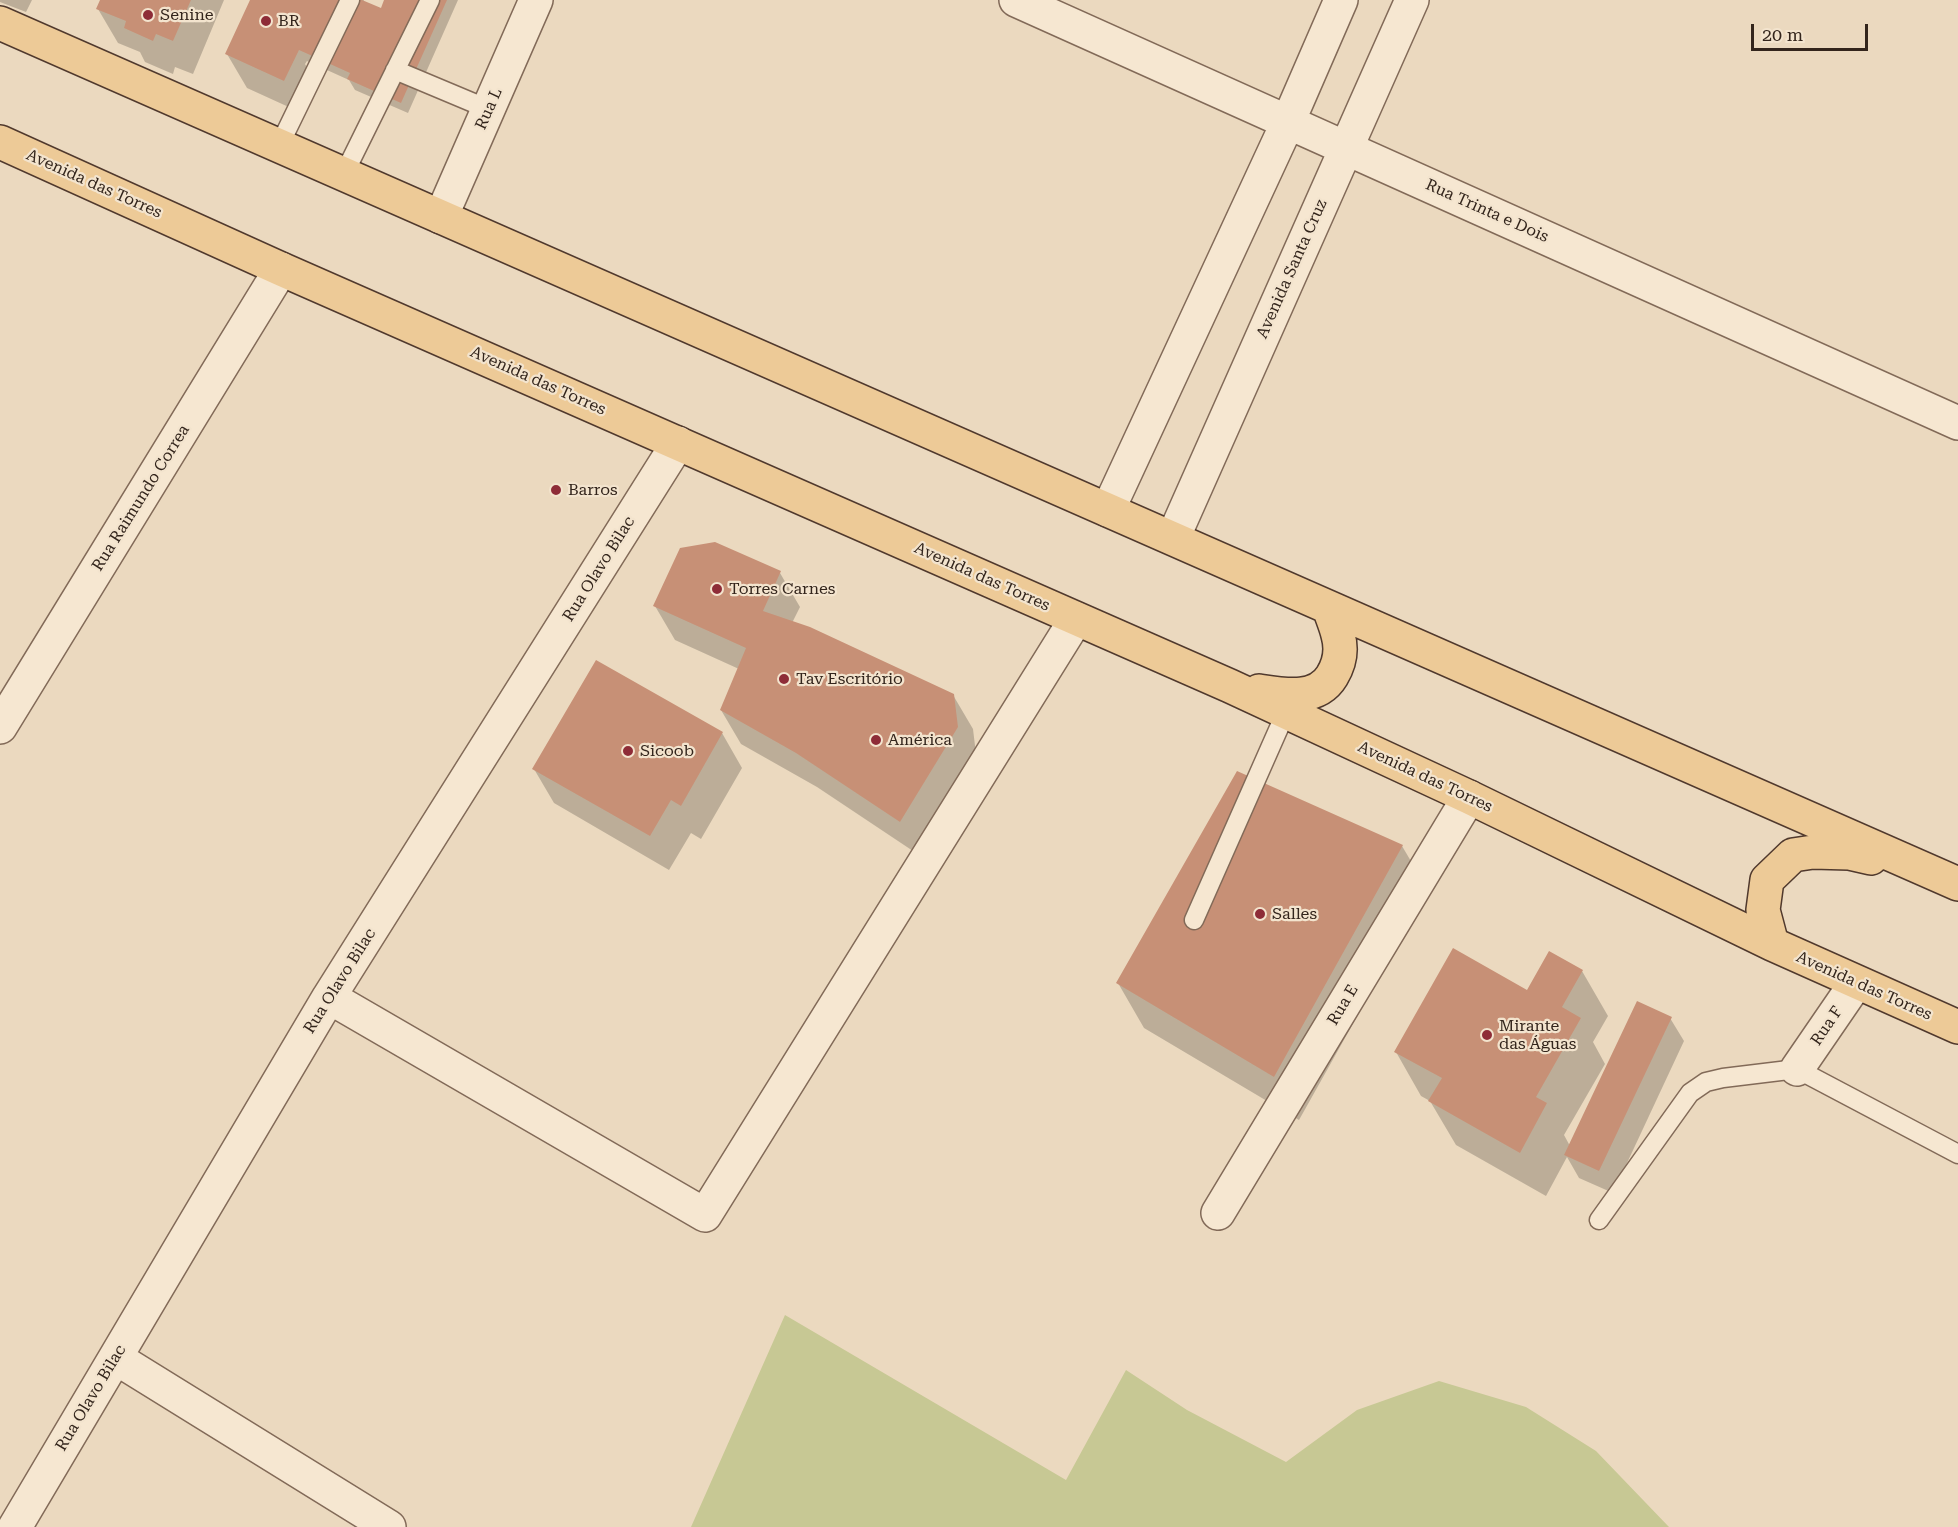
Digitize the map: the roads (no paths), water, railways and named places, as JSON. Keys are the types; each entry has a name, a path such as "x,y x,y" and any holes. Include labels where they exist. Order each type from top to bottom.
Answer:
{"main road":[{"path":"0,23 1950,881"},
{"name":"Avenida das Torres","path":"0,142 281,269 1230,686 1469,797 1772,944 1958,1028"},
{"path":"1230,686 1280,694 1304,694 1326,686 1339,664 1339,637 1329,608"},
{"path":"1772,944 1763,909 1767,880 1793,855 1813,852 1850,853 1950,881"}],"street":[{"name":"Rua L","path":"441,217 536,0"},
{"name":"Rua Trinta e Dois","path":"1016,0 1958,423"},
{"path":"1108,510 1288,122 1341,0"},
{"name":"Avenida Santa Cruz","path":"1173,538 1412,0"},
{"name":"Rua Raimundo Correa","path":"0,728 281,269"},
{"name":"Rua Olavo Bilac","path":"15,1527 329,998 678,443"},
{"path":"329,998 705,1215 1076,619"},
{"name":"Rua E","path":"1218,1213 1469,797"},
{"name":"Rua F","path":"1797,1069 1856,983"},
{"path":"116,1358 389,1527"}],"lane":[{"path":"279,146 350,0"},
{"path":"344,174 430,0"},
{"path":"395,70 489,109"},
{"path":"1194,921 1286,712"},
{"path":"1599,1220 1690,1093 1706,1082 1723,1078 1797,1069 1958,1154"}],"place":[{"name":"Senine","path":"148,15"},
{"name":"BR","path":"266,21"},
{"name":"Barros","path":"556,490"},
{"name":"Torres Carnes","path":"717,589"},
{"name":"Tav Escritório","path":"784,679"},
{"name":"América","path":"876,740"},
{"name":"Sicoob","path":"628,751"},
{"name":"Salles","path":"1260,914"},
{"name":"Mirante das Águas","path":"1487,1035"}]}
